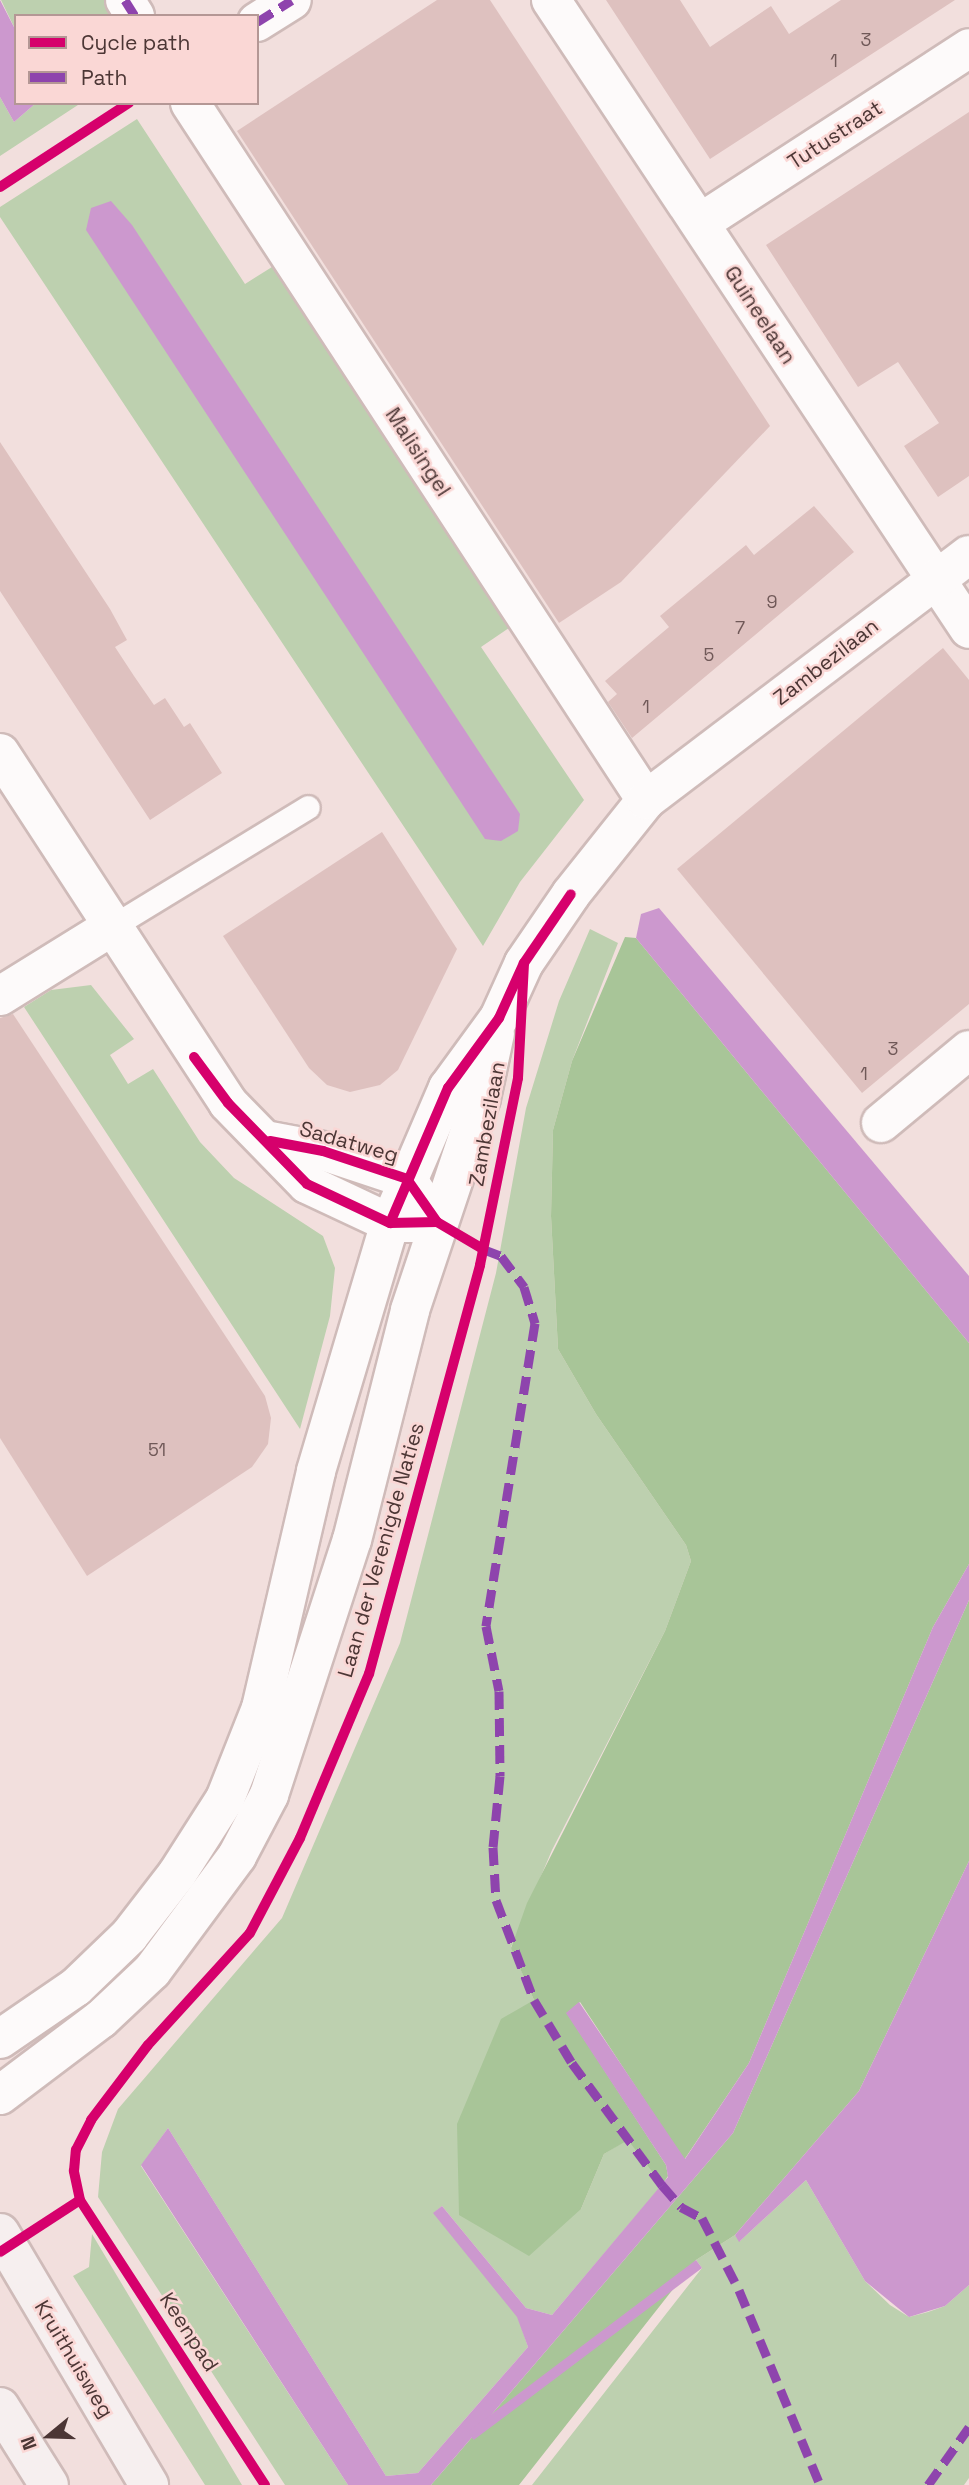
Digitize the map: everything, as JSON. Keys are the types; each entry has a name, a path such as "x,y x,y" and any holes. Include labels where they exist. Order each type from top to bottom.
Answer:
{"main road":[{"name":"Kruithuisweg","path":"0,2233 149,2485"},
{"path":"0,2407 49,2485"}],"street":[{"path":"259,21 292,0"},
{"name":"Guineelaan","path":"551,0 932,579 969,629"},
{"name":"Tutustraat","path":"700,223 969,48"},
{"name":"Malisingel","path":"191,105 646,800"},
{"name":"Zambezilaan","path":"407,1179 448,1088 499,1018 524,963 571,894 646,800 932,579 969,555"},
{"name":"Sadatweg","path":"0,753 228,1103 270,1141 307,1184 390,1223 437,1222"},
{"path":"0,996 113,926"},
{"name":"Zambezilaan","path":"437,1222 481,1098 499,1018"},
{"path":"881,1123 969,1049"},
{"name":"Sadatweg","path":"270,1141 323,1151 407,1179 437,1222"},
{"path":"0,2039 76,1987 129,1936 177,1874 225,1799 261,1708 316,1471 390,1223 407,1179"},
{"name":"Laan der Verenigde Naties","path":"0,2095 101,2019 152,1971 237,1856 269,1795 352,1540 437,1222"}],"lane":[{"path":"113,926 308,807"}],"green space":[{"path":"1,0 112,0 120,14 14,14 14,27"},
{"path":"0,97 14,122 34,105 78,105 0,156"},
{"path":"137,119 245,284 272,267 512,626 481,647 584,800 520,882 483,946 0,217 0,207"},
{"path":"590,929 618,943 572,1061 553,1130 551,1216 558,1349 596,1414 686,1545 691,1561 665,1631 552,1850 511,1947 534,2000 581,2209 604,2154 628,2139 662,2185 552,2315 526,2308 442,2206 434,2213 518,2317 528,2347 418,2473 386,2476 168,2128 141,2166 348,2485 285,2485 98,2197 102,2152 118,2109 282,1918 400,1643 496,1273 526,1108 559,1001"},
{"path":"625,937 636,938 969,1343 969,1564 933,1627 749,2063 684,2160 580,2002 567,2013 666,2165 668,2176 662,2185 628,2140 604,2154 581,2209 529,2256 459,2215 457,2124 501,2019 534,2000 511,1948 527,1903 665,1631 691,1561 686,1545 596,1414 558,1349 551,1216 553,1130 572,1061"},
{"path":"91,985 134,1039 110,1055 128,1084 153,1069 200,1142 234,1178 323,1236 335,1268 330,1316 300,1429 24,1007 51,990"},
{"path":"969,1600 969,1861 859,2091 735,2235 696,2260 519,2485 431,2485 733,2133"},
{"path":"806,2180 865,2281 890,2305 909,2317 945,2306 969,2285 969,2478 964,2485 532,2485 702,2268 696,2260 735,2235 740,2241"},
{"path":"92,2234 242,2485 205,2485 73,2276 89,2267"}],"shaded area":[{"path":"0,0 14,27 14,105 34,105 14,122 0,97"},
{"path":"111,201 132,225 520,814 518,831 501,841 485,839 86,230 91,208"},
{"path":"659,908 969,1276 969,1343 636,938 641,914"},
{"path":"969,1564 969,1600 733,2133 431,2485 348,2485 141,2165 168,2128 386,2476 418,2473 528,2347 517,2317 433,2213 442,2206 526,2308 552,2315 668,2177 666,2165 566,2013 579,2002 685,2159 749,2063 933,1627"},
{"path":"969,1861 969,2285 945,2306 909,2317 865,2281 806,2180 739,2242 735,2235 859,2091"},
{"path":"696,2260 702,2268 474,2440 468,2432"}],"building":[{"path":"437,0 490,0 770,426 621,582 559,623 237,131"},
{"path":"606,0 680,0 710,47 771,6 789,34 841,0 955,0 710,159"},
{"path":"969,112 969,476 938,497 904,446 939,423 898,362 858,387 766,245"},
{"path":"0,442 110,609 127,640 115,647 134,676 154,705 165,698 184,727 190,723 222,773 150,820 0,591"},
{"path":"814,506 854,552 632,738 608,702 617,694 605,681 669,627 660,616 746,545 754,555"},
{"path":"943,648 969,680 969,1004 862,1093 677,869"},
{"path":"382,832 457,949 398,1070 380,1085 350,1092 327,1085 309,1068 223,936"},
{"path":"13,1014 265,1396 271,1418 268,1444 252,1467 87,1576 0,1438 0,1018"}],"marked path":[{"path":"125,0 134,14"},
{"path":"259,21 292,0"},
{"path":"483,1249 501,1256 524,1287 535,1323 486,1626 499,1691 500,1776 493,1847 496,1900 534,2000 572,2063 662,2185 681,2207 702,2218 739,2290 820,2485"},
{"path":"928,2485 969,2427"}],"cycle path":[{"path":"0,187 126,105"},
{"path":"390,1223 448,1088 499,1018 524,963 571,894"},
{"name":"Keenpad","path":"265,2485 80,2200 74,2171 76,2150 91,2120 148,2045 250,1933 300,1838 369,1674 480,1265 518,1078 524,963"},
{"path":"194,1057 228,1103 307,1184 390,1223 437,1222"},
{"path":"270,1141 323,1151 407,1179 437,1222 483,1249"},
{"path":"0,2252 80,2200"}]}
